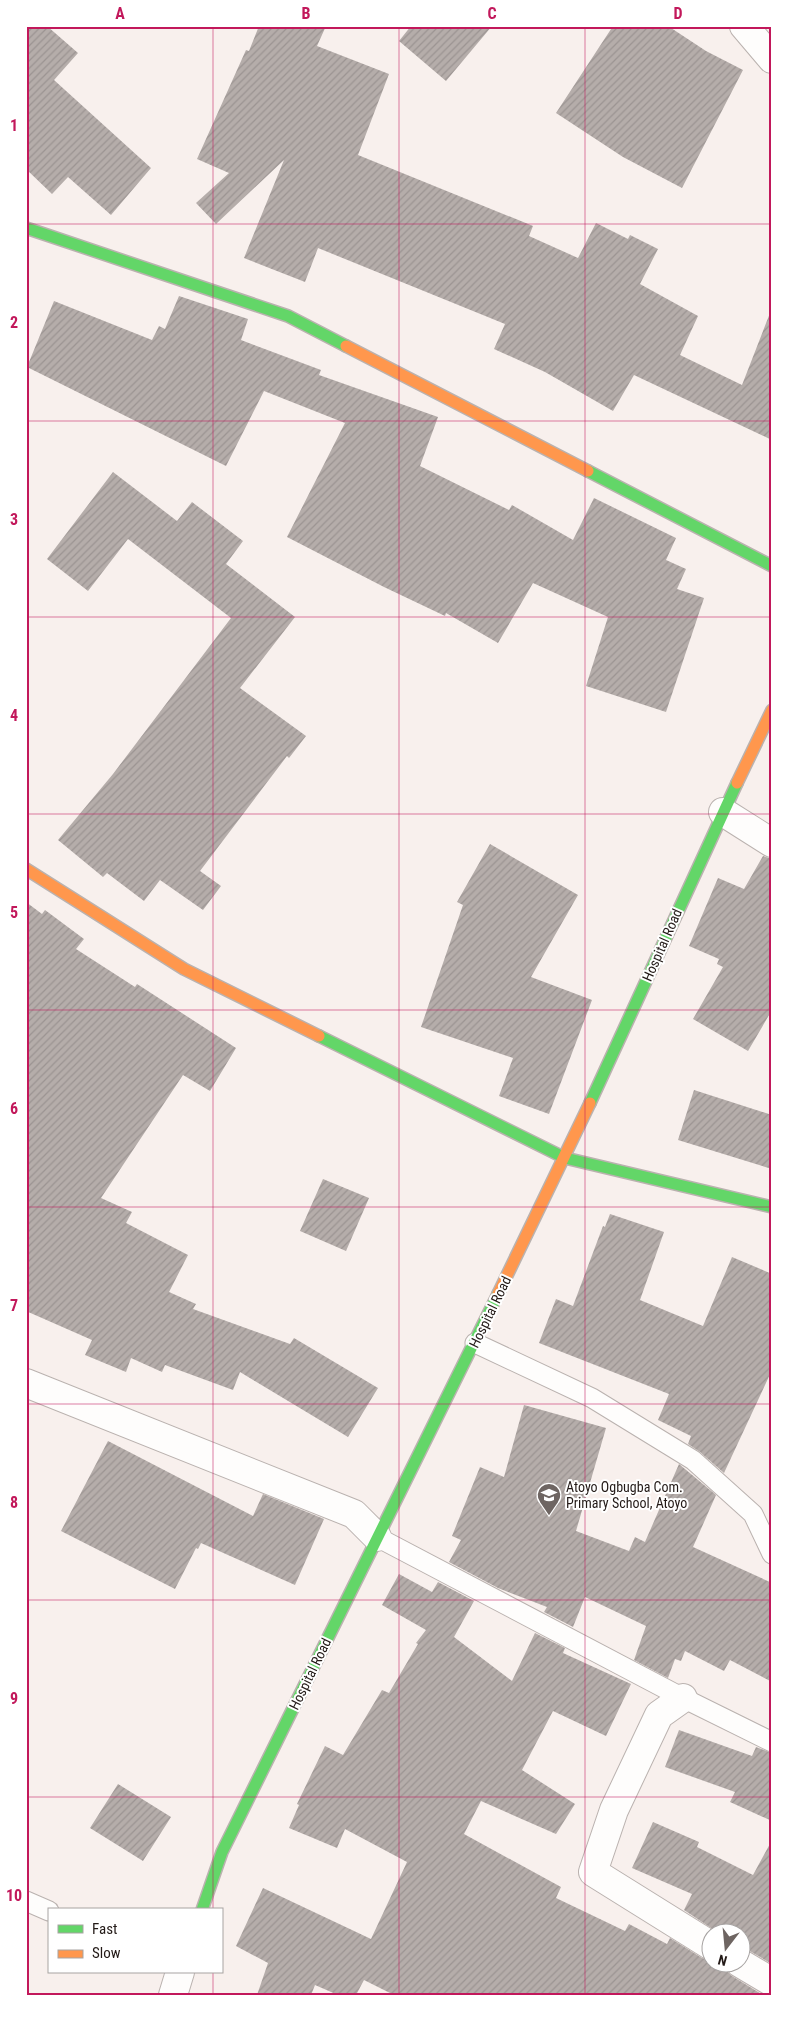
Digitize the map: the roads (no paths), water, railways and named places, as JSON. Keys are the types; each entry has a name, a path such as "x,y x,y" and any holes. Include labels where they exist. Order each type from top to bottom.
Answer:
{"street":[{"path":"744,26 772,59"},
{"path":"26,228 288,316 772,566"},
{"name":"Hospital Road","path":"203,1908 222,1852 565,1158 723,812 772,710"},
{"path":"723,812 772,843"},
{"path":"26,869 184,969 565,1158 772,1207"},
{"path":"26,1383 354,1514 378,1537"},
{"path":"683,1698 659,1715 614,1810 593,1872 700,1939"},
{"path":"750,1969 772,1982"},
{"path":"173,1995 179,1974"}],"lane":[{"path":"475,1343 592,1398 693,1460 753,1514 772,1554"},
{"path":"378,1537 683,1698 772,1742"},
{"path":"26,1901 48,1911"}],"place":[{"name":"Atoyo Ogbugba Com. Primary School, Atoyo","path":"549,1516"}]}
